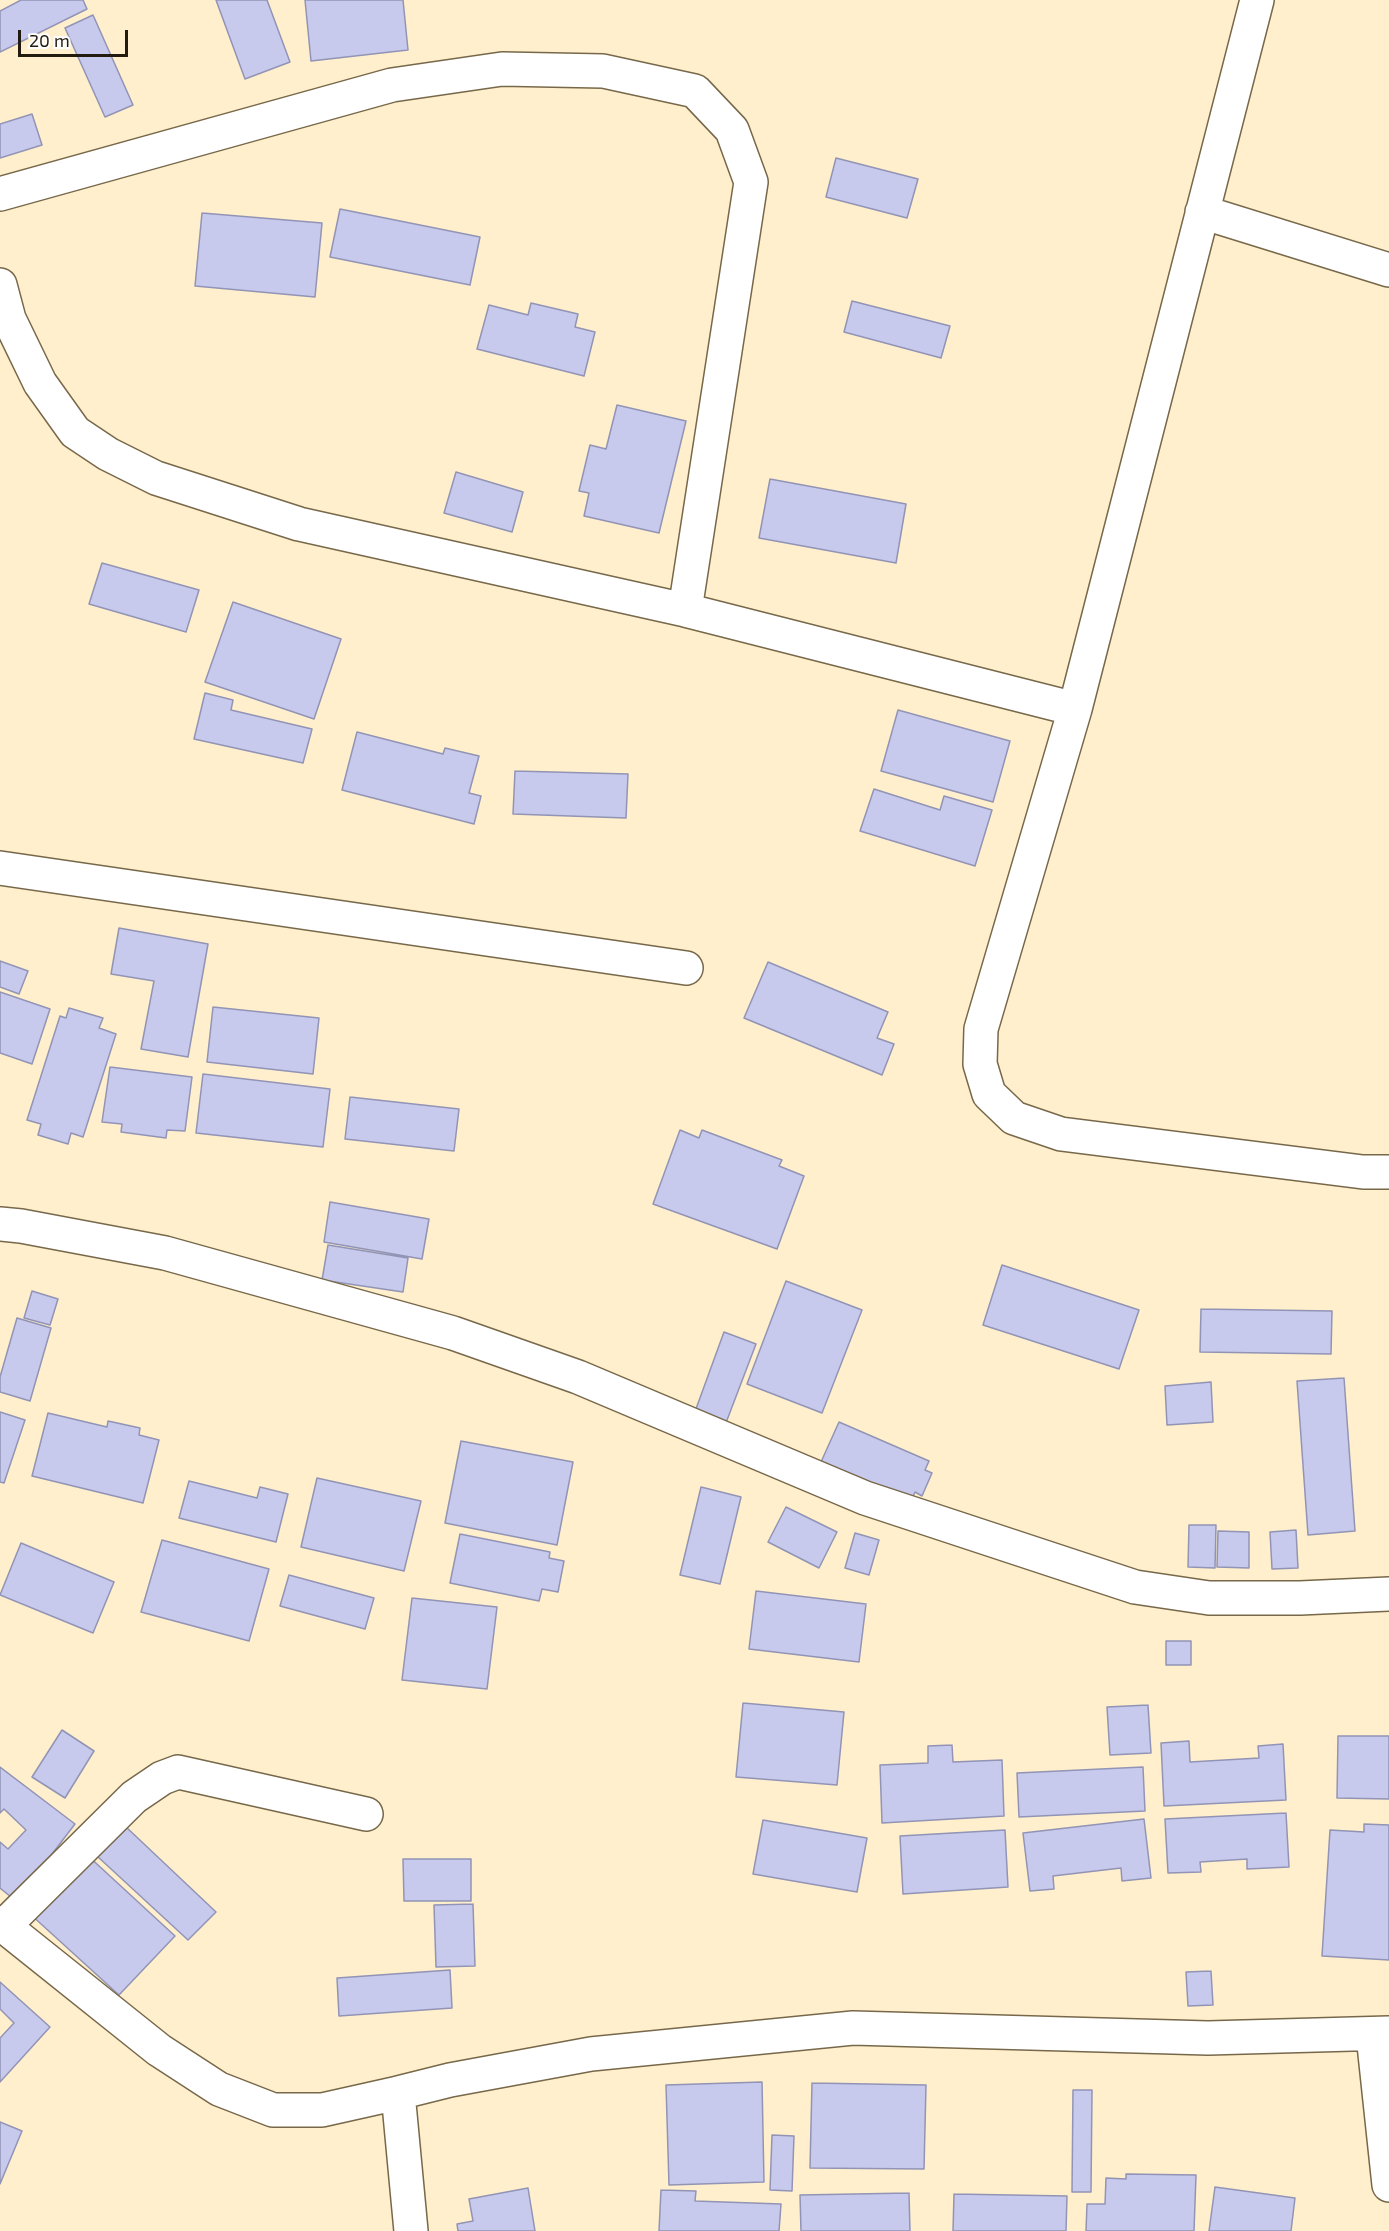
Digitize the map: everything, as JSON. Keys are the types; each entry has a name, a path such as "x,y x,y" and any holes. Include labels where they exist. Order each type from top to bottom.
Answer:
{"street":[{"path":"1257,0 1075,709 981,1029 980,1064 990,1094 1014,1118 1061,1134 1363,1172 1389,1172"},
{"path":"0,194 392,85 425,80 502,69 603,71 694,92 732,130 751,182 686,610"},
{"path":"1202,212 1389,270"},
{"path":"0,285 9,319 40,383 75,432 108,454 156,478 299,524 686,610 1075,709"},
{"path":"0,868 686,968"},
{"path":"0,1224 165,1253 453,1334 578,1377 865,1498 1135,1587 1209,1598 1300,1598 1389,1594"},
{"path":"366,1814 178,1772 162,1778 134,1797 2,1925 159,2050 219,2089 273,2110 322,2110 450,2080 591,2054 853,2028 1208,2038 1381,2034 1389,2185"},
{"path":"398,2093 411,2231"}],"building":[{"path":"21,0 83,0 87,9 0,52 0,11"},
{"path":"216,0 267,0 290,62 245,79"},
{"path":"305,0 403,0 408,50 311,61"},
{"path":"93,15 133,105 105,117 65,28"},
{"path":"32,114 42,145 0,158 0,124"},
{"path":"836,158 918,179 907,218 826,197"},
{"path":"340,209 480,237 470,285 330,257"},
{"path":"202,213 322,223 315,297 195,286"},
{"path":"852,301 950,326 941,358 844,332"},
{"path":"531,303 578,314 575,327 595,332 584,376 477,349 489,305 528,315"},
{"path":"617,405 686,421 659,533 584,516 589,493 579,491 590,445 606,449"},
{"path":"456,472 523,492 512,532 444,513"},
{"path":"770,479 906,504 896,563 759,538"},
{"path":"102,563 199,590 186,632 89,604"},
{"path":"233,602 341,639 314,719 205,682"},
{"path":"205,693 233,700 231,710 312,729 303,763 194,739"},
{"path":"898,710 1010,741 993,802 881,771"},
{"path":"357,732 443,754 445,748 479,756 469,793 481,796 474,824 342,790"},
{"path":"515,771 628,774 626,818 513,814"},
{"path":"874,789 940,810 944,796 992,810 975,866 860,831"},
{"path":"119,928 208,944 188,1057 141,1049 154,981 111,974"},
{"path":"0,961 28,971 19,994 0,987"},
{"path":"768,962 888,1012 877,1038 894,1044 882,1075 744,1018"},
{"path":"0,992 50,1009 32,1064 0,1053"},
{"path":"213,1007 319,1018 313,1074 207,1062"},
{"path":"69,1008 103,1018 99,1028 116,1034 83,1137 71,1133 68,1144 38,1135 41,1124 27,1120 60,1016 66,1018"},
{"path":"110,1067 192,1077 185,1131 167,1130 166,1138 121,1132 122,1124 102,1122"},
{"path":"203,1074 330,1089 323,1147 196,1133"},
{"path":"350,1097 459,1109 454,1151 345,1139"},
{"path":"680,1130 699,1138 702,1130 782,1160 779,1166 804,1176 777,1249 653,1204"},
{"path":"330,1202 429,1219 422,1259 324,1242"},
{"path":"328,1245 408,1258 403,1292 322,1280"},
{"path":"1002,1265 1139,1310 1119,1369 983,1325"},
{"path":"786,1281 862,1310 822,1413 747,1384"},
{"path":"32,1291 58,1299 50,1325 24,1318"},
{"path":"1201,1309 1332,1311 1331,1354 1200,1352"},
{"path":"17,1318 51,1328 30,1401 0,1392 0,1377"},
{"path":"724,1332 756,1344 724,1428 693,1417"},
{"path":"1344,1378 1355,1531 1308,1535 1297,1381"},
{"path":"1211,1382 1213,1422 1167,1425 1165,1386"},
{"path":"0,1412 25,1420 4,1483 0,1482"},
{"path":"48,1413 107,1427 108,1421 140,1428 139,1435 159,1440 143,1503 32,1476"},
{"path":"839,1422 929,1461 925,1470 932,1473 922,1496 915,1492 911,1501 821,1462"},
{"path":"461,1441 573,1462 557,1545 445,1523"},
{"path":"317,1478 421,1501 404,1571 301,1547"},
{"path":"189,1481 257,1498 260,1487 288,1494 276,1542 179,1518"},
{"path":"701,1487 741,1497 720,1584 680,1575"},
{"path":"786,1507 837,1532 819,1568 768,1542"},
{"path":"1189,1525 1216,1525 1215,1568 1188,1567"},
{"path":"1296,1530 1298,1568 1272,1569 1270,1532"},
{"path":"1218,1531 1249,1532 1249,1568 1217,1567"},
{"path":"855,1533 879,1540 869,1575 845,1568"},
{"path":"460,1534 550,1552 549,1558 564,1561 558,1592 542,1589 539,1601 450,1583"},
{"path":"162,1540 269,1569 249,1641 141,1612"},
{"path":"21,1543 114,1582 93,1633 0,1595"},
{"path":"289,1575 374,1598 365,1629 280,1606"},
{"path":"756,1591 866,1604 859,1662 749,1649"},
{"path":"412,1598 497,1607 487,1689 402,1680"},
{"path":"1166,1641 1191,1641 1191,1665 1166,1665"},
{"path":"743,1703 844,1712 837,1785 736,1777"},
{"path":"1148,1705 1151,1753 1110,1755 1107,1707"},
{"path":"62,1730 94,1751 65,1798 32,1777"},
{"path":"1338,1736 1389,1736 1389,1799 1337,1798"},
{"path":"1189,1741 1190,1762 1259,1758 1258,1746 1283,1744 1286,1800 1164,1806 1161,1743"},
{"path":"952,1745 953,1762 1002,1760 1004,1816 882,1823 880,1765 928,1763 928,1746"},
{"path":"0,1767 75,1824 16,1901 0,1888 0,1842 8,1849 26,1830 4,1809 0,1813"},
{"path":"1143,1767 1145,1811 1019,1817 1017,1773"},
{"path":"1286,1813 1289,1867 1247,1869 1247,1859 1200,1862 1201,1872 1168,1873 1165,1819"},
{"path":"1144,1819 1151,1878 1122,1881 1121,1868 1053,1876 1054,1889 1030,1891 1023,1833"},
{"path":"763,1820 867,1838 857,1892 753,1874"},
{"path":"1364,1824 1389,1825 1389,1960 1322,1956 1330,1830 1364,1832"},
{"path":"125,1826 216,1912 188,1940 97,1856"},
{"path":"1005,1830 1008,1887 903,1894 900,1836"},
{"path":"85,1853 175,1936 119,1995 29,1913"},
{"path":"403,1859 471,1859 471,1901 404,1901"},
{"path":"473,1904 475,1966 436,1967 434,1905"},
{"path":"450,1970 452,2008 339,2016 337,1978"},
{"path":"1211,1971 1213,2005 1188,2006 1186,1972"},
{"path":"0,1982 50,2027 0,2082 0,2038 14,2023 0,2009"},
{"path":"762,2082 764,2182 669,2185 666,2085"},
{"path":"812,2083 926,2085 924,2169 810,2168"},
{"path":"1073,2090 1092,2090 1091,2192 1072,2192"},
{"path":"0,2122 22,2131 0,2184"},
{"path":"772,2135 794,2136 792,2191 770,2190"},
{"path":"1126,2174 1196,2175 1194,2231 1086,2231 1087,2204 1105,2204 1106,2178 1126,2179"},
{"path":"1215,2187 1295,2198 1291,2231 1209,2231"},
{"path":"528,2188 535,2231 458,2231 457,2224 473,2221 469,2199"},
{"path":"661,2190 696,2191 695,2201 781,2204 779,2231 659,2231"},
{"path":"909,2193 910,2231 801,2231 800,2195"},
{"path":"954,2194 1067,2196 1066,2231 953,2231"}]}
